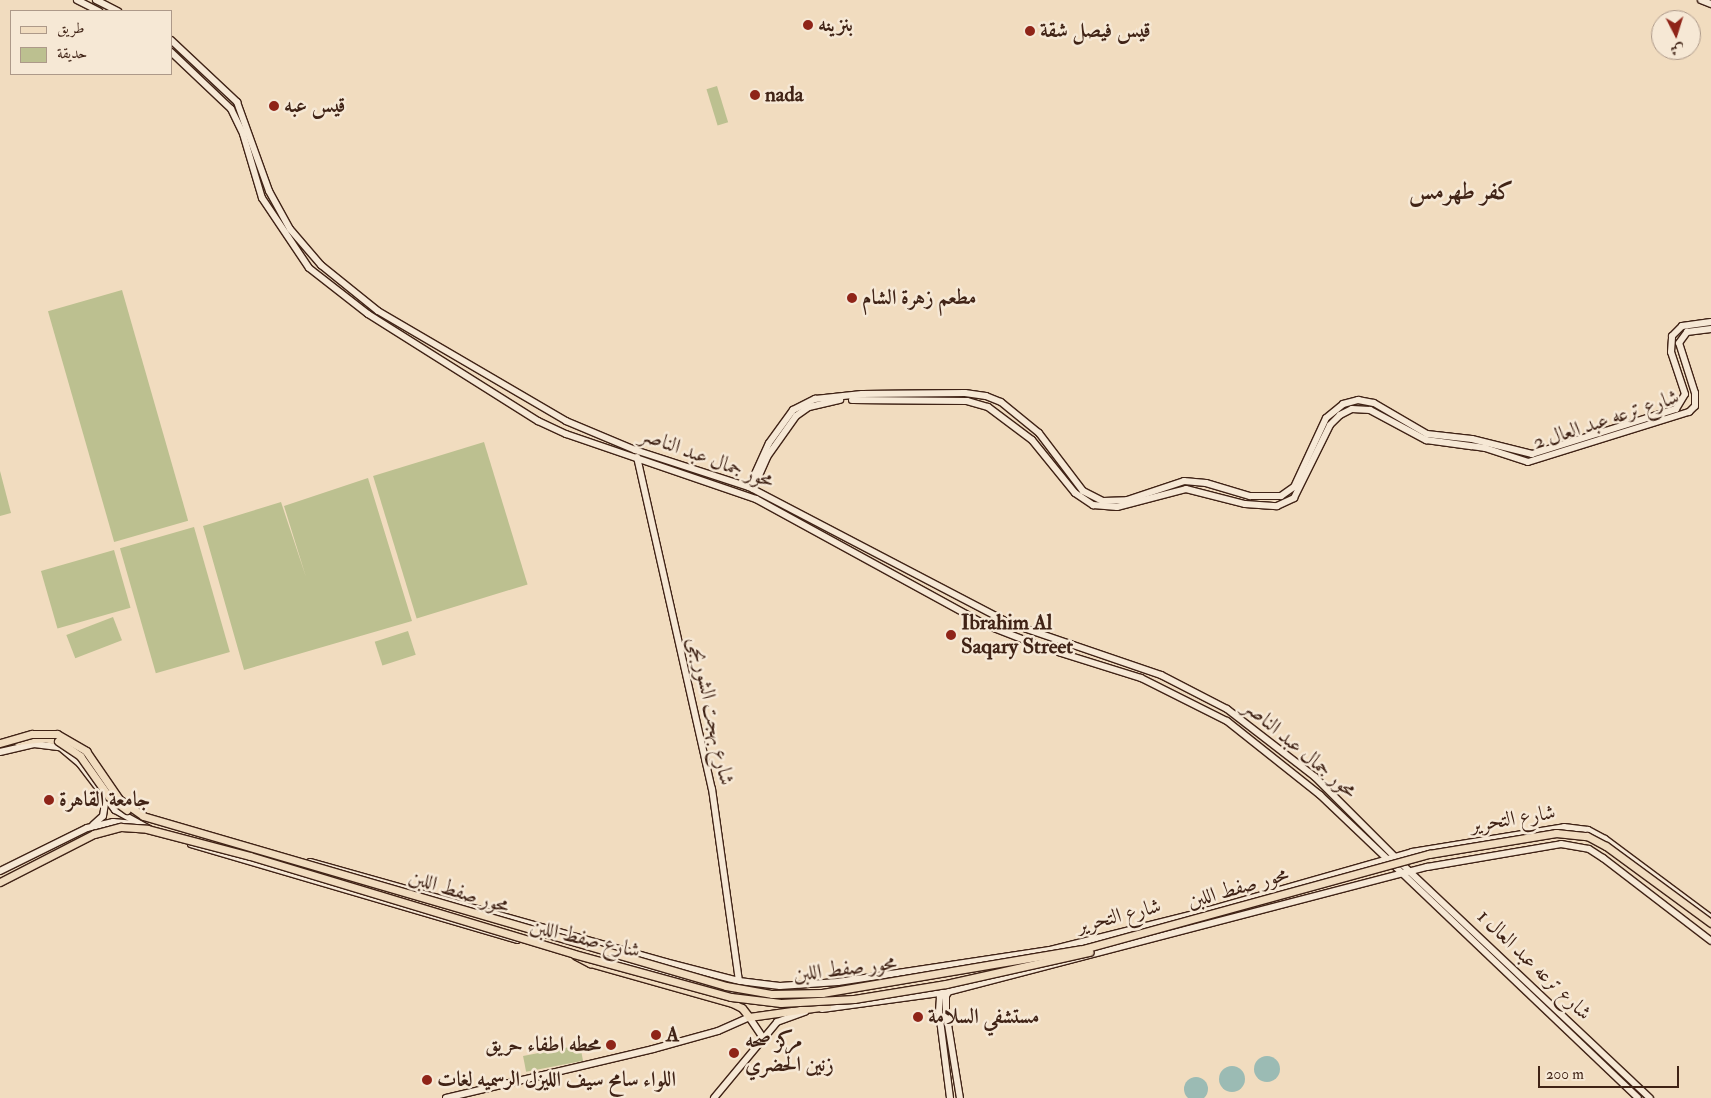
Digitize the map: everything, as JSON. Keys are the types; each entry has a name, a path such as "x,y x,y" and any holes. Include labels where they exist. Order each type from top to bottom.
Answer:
{"main road":[{"name":"محور صفط اللبن","path":"0,743 38,733 68,738 86,751 113,792 136,814 726,986 772,994 822,993 1086,948 1429,854 1556,832 1582,835 1606,846 1711,923"},
{"path":"0,743 37,738 56,743 80,756 115,803 136,814"},
{"name":"محور صفط اللبن","path":"0,882 94,834 121,827 139,828 260,859 574,954 731,997 781,1003 854,999 946,984 1094,951 1429,857 1556,835 1577,836 1596,843 1711,927"},
{"path":"574,954 590,963 738,1005 749,1017 923,991 946,984"}],"street":[{"path":"77,0 97,10"},
{"path":"96,0 116,10"},
{"path":"1701,0 1711,4"},
{"name":"محور جمال عبد الناصر","path":"172,41 237,102 273,200 290,229 321,265 397,324 566,421 635,450 751,488 1009,623 1154,672 1226,709 1315,777 1396,857"},
{"name":"محور جمال عبد الناصر","path":"172,53 231,109 243,134 262,198 309,268 368,314 538,421 592,446 756,499 986,625 1044,648 1141,678 1208,710 1298,776 1387,860"},
{"name":"شارع ترعه عبد العال 2","path":"1370,410 1414,435 1438,444 1485,448 1528,462 1676,409 1684,401 1684,385 1671,352 1672,336 1682,326 1711,322"},
{"name":"شارع ترعه عبد العال 2","path":"1276,497 1294,487 1330,415 1346,402 1371,402 1434,436 1472,439 1525,454 1557,451 1689,412 1695,406 1694,388 1679,343 1687,332 1711,329"},
{"path":"751,488 762,456 780,426 794,410 808,402 862,394 965,394 986,396 1001,402 1024,420 1048,444 1080,488 1095,499 1119,501 1169,484 1191,481 1250,496 1276,497 1277,506"},
{"path":"751,488 782,433 796,416 809,407 863,399 953,400 978,403 1018,427 1032,440 1075,493 1093,505 1117,507 1186,489 1246,504 1277,506 1294,498 1334,420 1352,409 1370,410 1371,402"},
{"name":"شارع بهجت الشوربجى","path":"635,450 712,789 739,981"},
{"path":"0,752 34,744 56,743"},
{"name":"شارع صفط اللبن","path":"56,743 74,757 105,800 115,810 159,834 478,930 570,950 731,992 779,999 829,998 856,1005"},
{"path":"0,871 87,828 102,818 107,783"},
{"name":"شارع صفط اللبن","path":"87,828 114,822 141,824"},
{"name":"شارع التحرير","path":"299,862 320,864 425,892 739,981 780,986 815,985 1079,944 1427,848 1554,828 1582,829 1605,839 1711,918"},
{"name":"شارع التحرير","path":"714,1098 765,1036 787,1016 945,992 1409,871 1528,848 1571,844 1603,858 1711,941"},
{"name":"شارع ترعه عبد العال 1","path":"1396,857 1508,962 1638,1098"},
{"name":"شارع ترعه عبد العال 1","path":"1387,860 1502,968 1650,1098"},
{"path":"950,1098 939,1002 945,992 967,976 965,961"},
{"path":"1502,968 1508,962"},
{"path":"945,992 948,1029 960,1098"},
{"path":"446,1098 659,1048 718,1031 749,1017 765,1036"},
{"path":"941,1030 948,1029"}],"green space":[{"path":"717,86 728,122 718,126 706,89"},
{"path":"122,290 188,521 114,542 48,311"},
{"path":"484,442 528,584 417,618 373,476"},
{"path":"0,471 11,513 0,516"},
{"path":"368,478 412,621 244,670 203,526 281,502 306,577 284,506"},
{"path":"194,527 230,652 156,673 120,548"},
{"path":"114,550 131,608 57,629 41,571"},
{"path":"113,617 122,640 75,658 66,635"},
{"path":"408,631 416,655 382,666 375,642"},
{"path":"580,1045 583,1061 526,1072 523,1056"}],"water":[{"path":"1267,1056 1276,1060 1280,1069 1276,1078 1267,1082 1258,1078 1254,1069 1258,1060"},
{"path":"1232,1066 1241,1070 1245,1079 1241,1088 1232,1092 1223,1088 1219,1079 1223,1070"},
{"path":"1191,1078 1201,1078 1207,1084 1207,1094 1202,1099 1190,1099 1185,1094 1185,1084"}],"place":[{"name":"بنزينه","path":"808,25"},
{"name":"قيس فيصل شقة","path":"1030,31"},
{"name":"nada","path":"755,95"},
{"name":"قيس عبه","path":"274,106"},
{"name":"مطعم زهرة الشام","path":"852,298"},
{"name":"Ibrahim Al Saqary Street","path":"951,635"},
{"name":"جامعة القاهرة","path":"49,800"},
{"name":"مستشفي السلامة","path":"918,1017"},
{"name":"A","path":"656,1035"},
{"name":"محطه اطفاء حريق","path":"611,1045"},
{"name":"مركز صحه زنين الحضري","path":"734,1053"},
{"name":"اللواء سامح سيف الليزل الرسميه لغات","path":"427,1080"}],"district":[{"name":"كفر طهرمس","path":"1461,192"}]}
